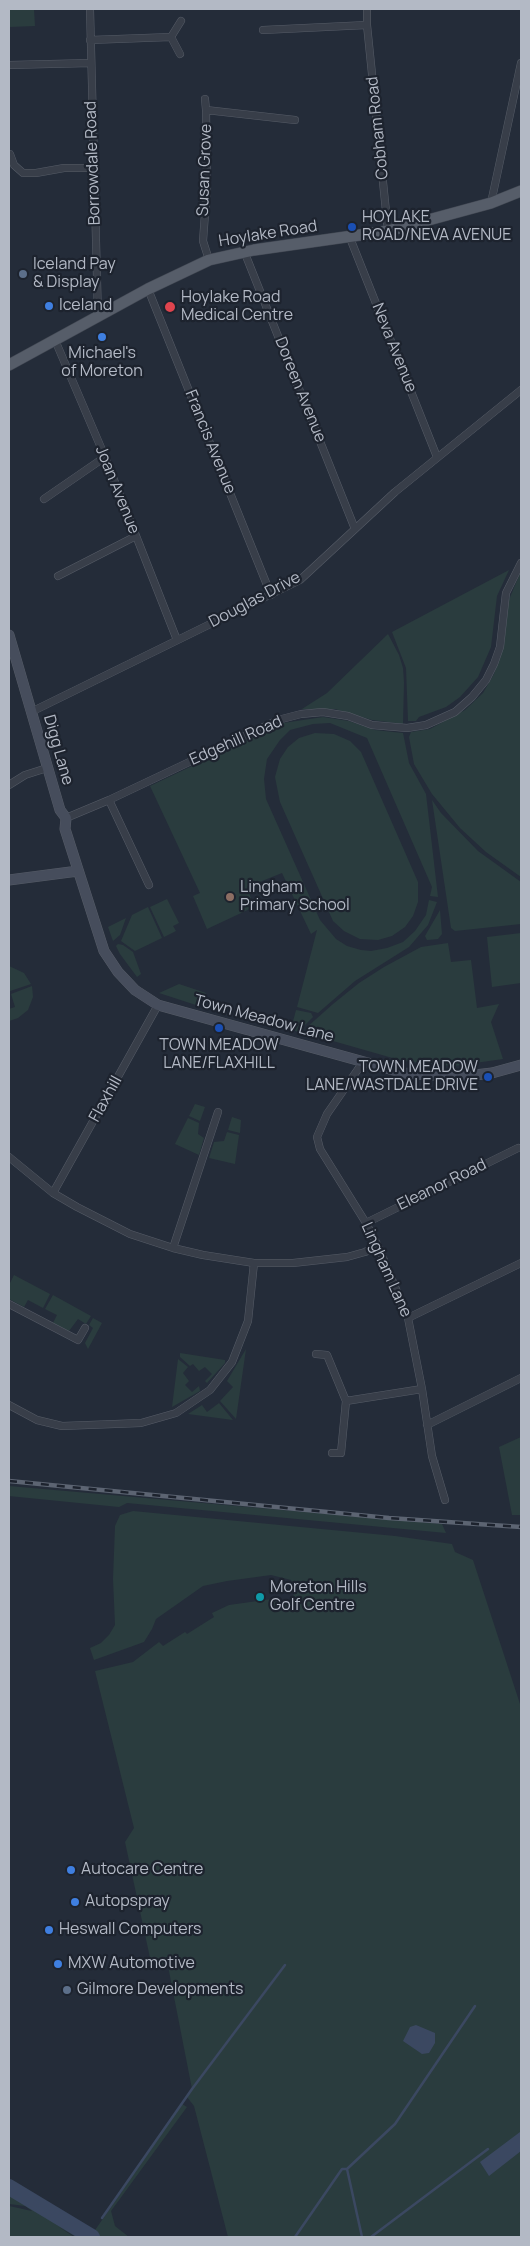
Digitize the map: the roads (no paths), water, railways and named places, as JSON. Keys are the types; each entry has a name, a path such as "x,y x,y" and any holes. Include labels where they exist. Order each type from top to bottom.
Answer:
{"main road":[{"name":"Hoylake Road","path":"9,365 148,289 209,260 244,252 388,231 491,203 521,191"}],"street":[{"name":"Borrowdale Road","path":"90,9 98,317"},
{"name":"Cobham Road","path":"367,9 367,25 388,231"},
{"path":"171,37 181,21"},
{"path":"263,30 367,25"},
{"path":"90,40 171,37"},
{"path":"171,37 180,54"},
{"path":"9,65 91,63"},
{"path":"491,203 521,64"},
{"name":"Susan Grove","path":"204,99 206,110 207,186 203,241 209,260"},
{"name":"Susan Grove","path":"206,110 295,120"},
{"path":"10,154 14,165 23,173 36,173 64,168 93,168"},
{"name":"Neva Avenue","path":"350,238 437,457"},
{"name":"Doreen Avenue","path":"244,252 355,529"},
{"name":"Francis Avenue","path":"148,289 271,595"},
{"name":"Joan Avenue","path":"55,340 105,457 177,640"},
{"name":"Douglas Drive","path":"31,712 300,580 394,492 521,390"},
{"path":"44,499 105,457"},
{"path":"58,576 136,536"},
{"name":"Edgehill Road","path":"66,818 109,800 278,720 301,714 323,712 348,716 372,724 407,728 426,725 455,712 472,697 486,680 494,664 500,647 506,593 521,563"},
{"name":"Digg Lane","path":"9,635 60,810 66,818 65,829 78,871"},
{"path":"9,785 25,775 47,768"},
{"path":"109,800 149,885"},
{"path":"9,880 78,871"},
{"name":"Town Meadow Lane","path":"78,871 92,918 110,962 135,990 158,1004 404,1073 440,1077 492,1073 521,1065"},
{"name":"Flaxhill","path":"53,1192 158,1004"},
{"name":"Lingham Lane","path":"363,1062 327,1114 317,1137 320,1149 366,1223 378,1246 408,1318 422,1389 432,1456 445,1500"},
{"path":"173,1248 218,1112"},
{"name":"Eleanor Road","path":"366,1223 518,1148"},
{"path":"9,1157 53,1192 77,1207 130,1234 173,1248 254,1263 293,1263 328,1260 365,1252 378,1246"},
{"path":"9,1405 37,1420 62,1426 141,1423 176,1413 210,1390 232,1362 248,1321 254,1263"},
{"path":"408,1318 521,1263"},
{"path":"9,1304 78,1340 84,1328"},
{"path":"316,1354 327,1355 346,1401 341,1453 332,1453"},
{"path":"427,1425 521,1378"},
{"path":"346,1401 422,1389"}],"water":[{"path":"416,2025 435,2033 435,2043 429,2053 422,2054 403,2041 410,2027"},
{"path":"520,2132 521,2151 489,2176 480,2162"}],"waterway":[{"path":"102,2218 192,2089 285,1965"},
{"path":"347,2169 395,2124 475,2006"},
{"path":"371,2237 488,2149"},
{"path":"295,2237 342,2169 347,2169 362,2237"},
{"path":"9,2187 92,2237"}],"railway":[{"path":"9,1481 389,1518 521,1527"}],"place":[{"name":"HOYLAKE ROAD/NEVA AVENUE","path":"352,227"},
{"name":"Iceland Pay & Display","path":"23,274"},
{"name":"Iceland","path":"49,306"},
{"name":"Hoylake Road Medical Centre","path":"170,307"},
{"name":"Michael's of Moreton","path":"102,337"},
{"name":"Lingham Primary School","path":"230,897"},
{"name":"TOWN MEADOW LANE/FLAXHILL","path":"219,1028"},
{"name":"TOWN MEADOW LANE/WASTDALE DRIVE","path":"488,1077"},
{"name":"Moreton Hills Golf Centre","path":"260,1597"},
{"name":"Autocare Centre","path":"71,1870"},
{"name":"Autopspray","path":"75,1902"},
{"name":"Heswall Computers","path":"49,1930"},
{"name":"MXW Automotive","path":"58,1964"},
{"name":"Gilmore Developments","path":"67,1990"}]}
